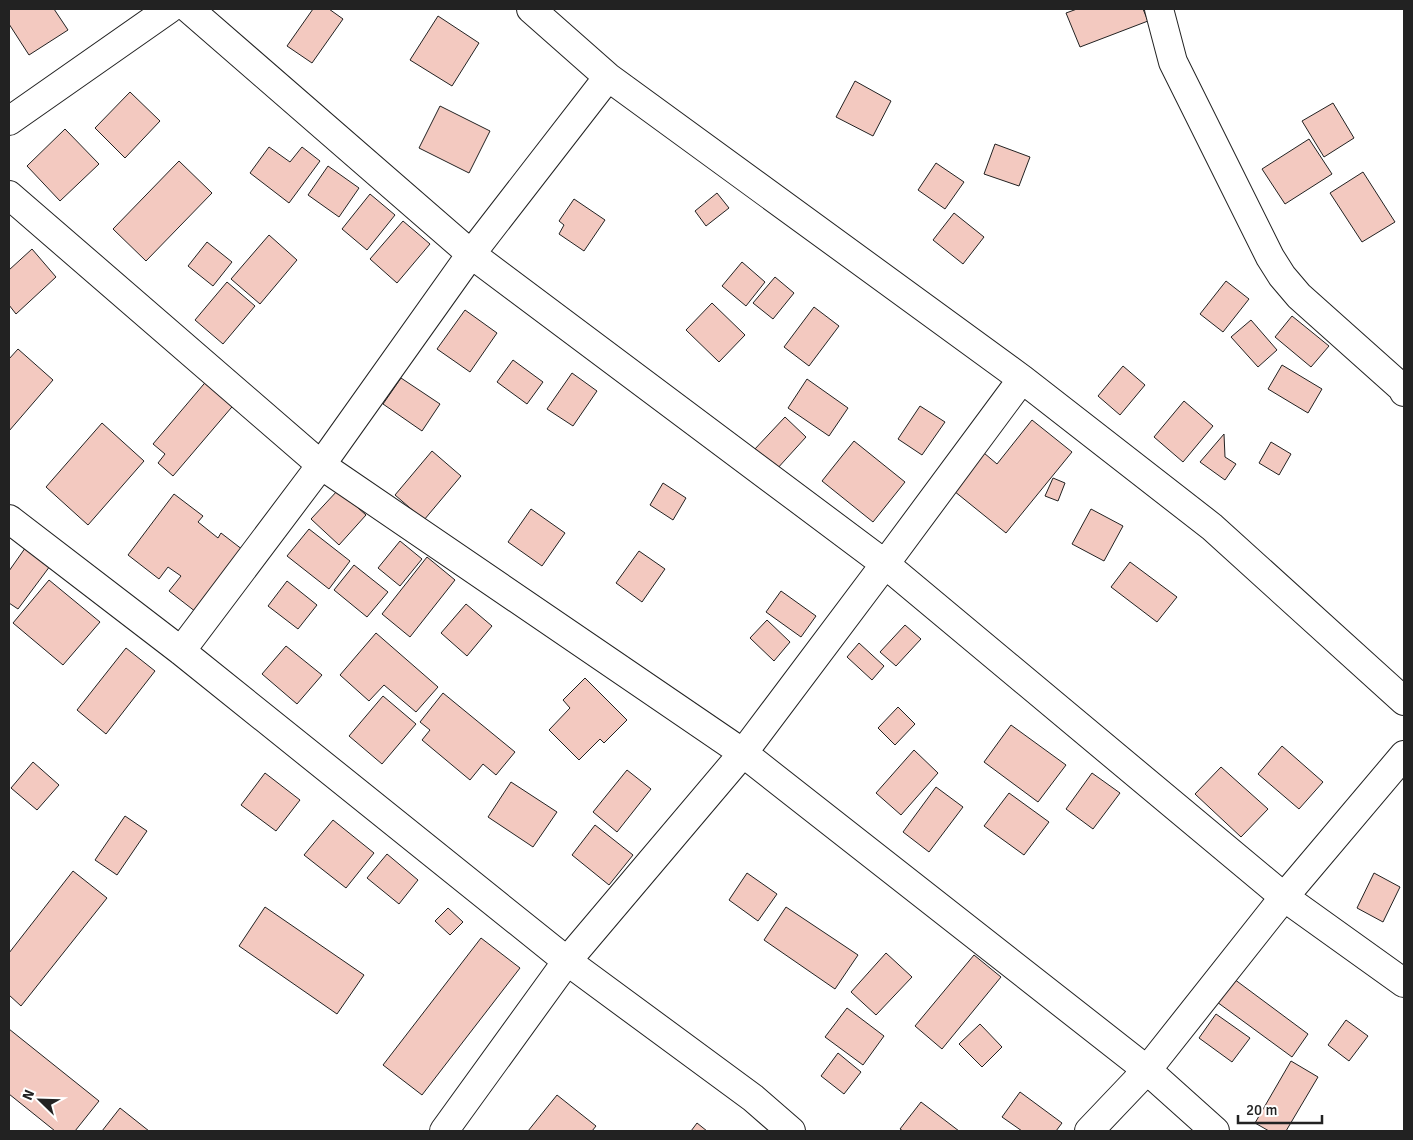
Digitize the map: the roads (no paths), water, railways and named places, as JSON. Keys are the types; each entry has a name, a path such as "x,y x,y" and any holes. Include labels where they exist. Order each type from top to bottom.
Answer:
{"street":[{"path":"9,121 169,9"},
{"path":"188,9 471,254 886,564 1284,897 1404,983"},
{"path":"531,9 608,77 1022,379 1212,527 1404,701"},
{"path":"1159,9 1173,62 1270,257 1282,276 1299,296 1402,388 1404,392"},
{"path":"181,651 321,465 471,254 608,77"},
{"path":"9,195 321,465 743,753 1147,1070 1214,1131"},
{"path":"444,1131 567,961 743,753 886,564 1022,379"},
{"path":"9,519 181,651 567,961 753,1098 791,1131"},
{"path":"1089,1131 1147,1070 1284,897 1404,755"}]}
